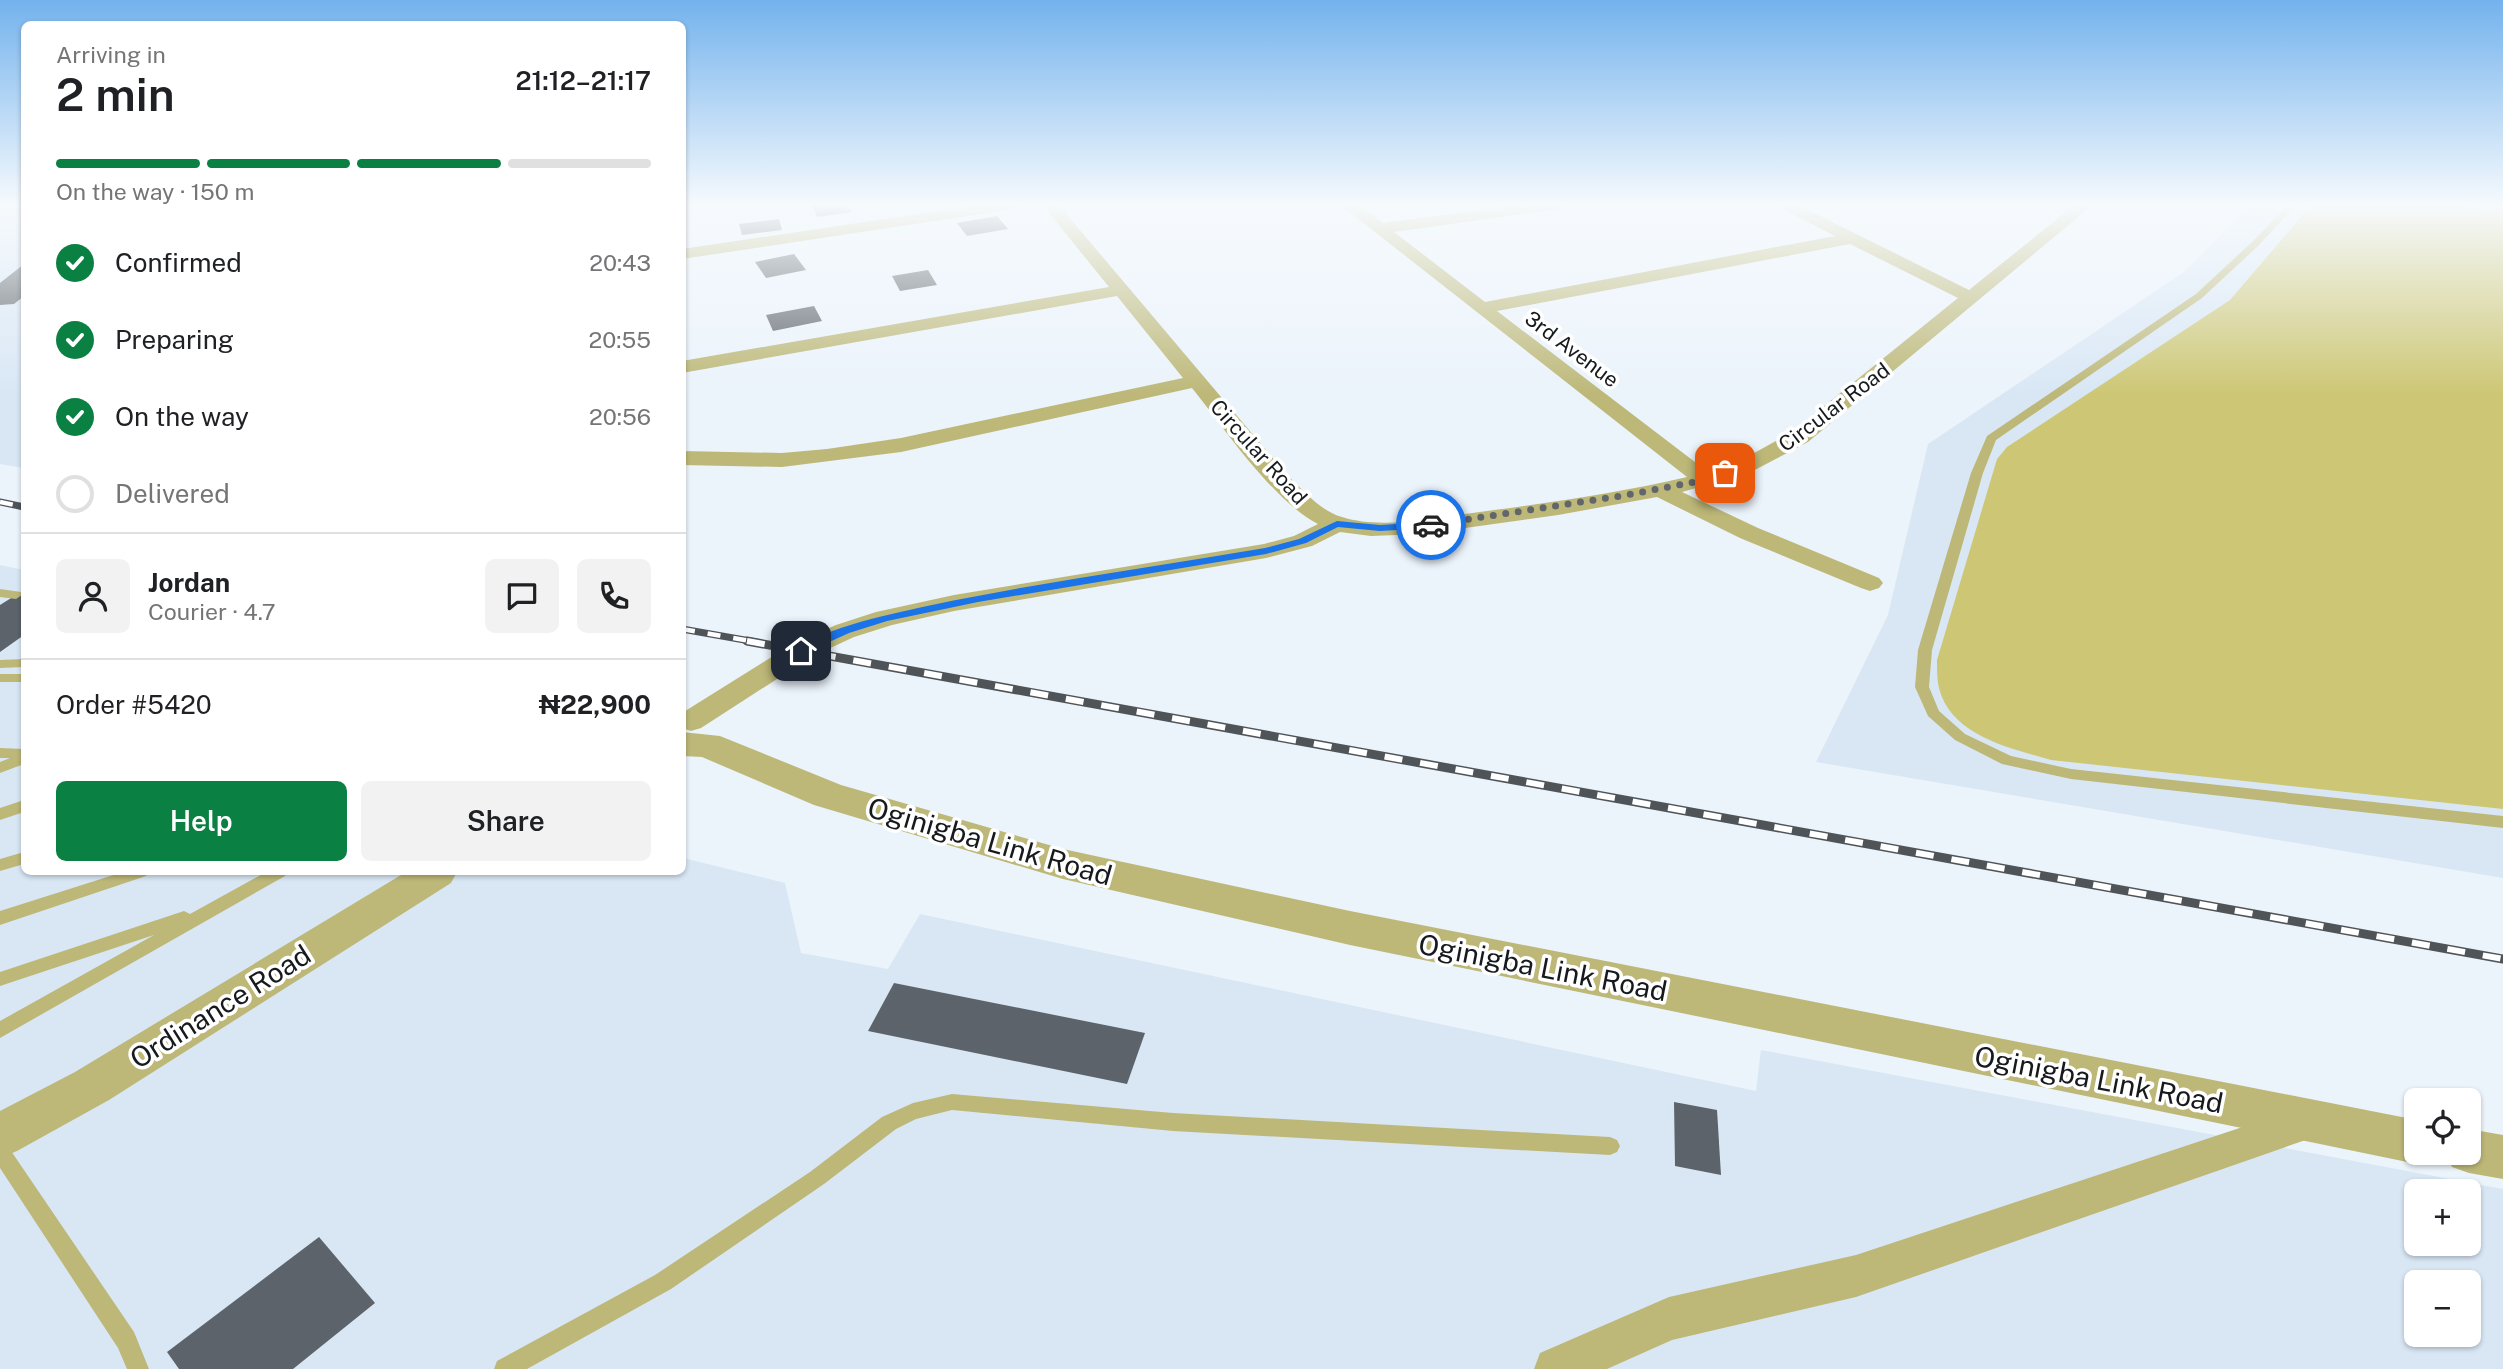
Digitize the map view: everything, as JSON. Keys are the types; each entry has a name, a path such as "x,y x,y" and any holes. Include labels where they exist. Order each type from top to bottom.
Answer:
{"street":[{"name":"Circular Road","path":"1103,267 1279,480 1314,512 1337,524 1380,528 1516,514 1658,489 1705,480 1766,458 1800,437 2007,267"},
{"name":"3rd Avenue","path":"1428,267 1705,480"},
{"path":"1481,308 1699,267"},
{"path":"1910,267 1970,297"},
{"path":"686,366 1122,290"},
{"path":"686,458 782,460 901,445 1196,381"},
{"path":"1658,489 1749,533 1870,583"},
{"path":"689,731 801,651 845,631 885,618 990,597 1266,551 1303,541 1337,524"},
{"name":"Oginigba Link Road","path":"689,731 828,795 1063,864 1350,928 2404,1140"},
{"name":"Ordinance Road","path":"0,1136 92,1086 433,875"},
{"path":"1556,1369 1669,1319 1856,1276 2308,1122"},
{"path":"2481,1153 2503,1157"}],"lane":[{"path":"2230,267 2199,296 1991,438 1977,473 1925,650 1922,687 1933,713 1960,737 2007,760 2071,774 2503,822"},
{"path":"0,593 16,595"},
{"path":"0,664 21,663"},
{"path":"0,678 21,678"},
{"path":"0,753 21,756"},
{"path":"0,768 21,758"},
{"path":"0,814 21,807"},
{"path":"0,865 21,859"},
{"path":"0,918 132,875"},
{"path":"0,1030 274,875"},
{"path":"0,979 215,908"},
{"path":"505,1369 663,1282 817,1178 889,1123 914,1111 952,1102 1173,1122 1610,1146"},
{"path":"0,1151 126,1340 138,1369"}],"shaded area":[{"path":"0,267 21,267 21,468 0,464"},
{"path":"2189,267 2503,267 2503,878 1816,762 1888,615 1928,444"},
{"path":"2258,267 2503,267 2503,809 2051,760 1984,738 1956,718 1946,704 1939,688 1937,660 1997,459 2007,447 2230,300"},
{"path":"0,565 21,569 21,875 686,875 686,859 785,883 801,953 888,969 920,914 1756,1091 1761,1050 2450,1179 2404,1179 2404,1256 2481,1256 2481,1185 2503,1189 2503,1369 0,1369"}],"building":[{"path":"21,267 21,298 14,304 0,305 0,283"},
{"path":"758,267 804,267 806,270 766,278"},
{"path":"928,270 937,285 900,291 892,276"},
{"path":"814,306 822,321 773,331 766,315"},
{"path":"21,592 21,637 0,652 0,605"},
{"path":"894,983 1145,1033 1127,1084 868,1031"},
{"path":"1674,1102 1717,1110 1721,1175 1675,1166"},
{"path":"319,1237 375,1303 293,1369 179,1369 167,1352"}],"railway":[{"path":"0,502 21,506"},
{"path":"686,630 756,642"},
{"path":"747,641 2503,959"}],"way so far":[{"path":"1431,525 1627,495 1705,480 1725,473"}],"route":[{"path":"801,651 845,631 885,618 954,603 1266,551 1303,541 1337,524 1380,528 1431,525"}]}
